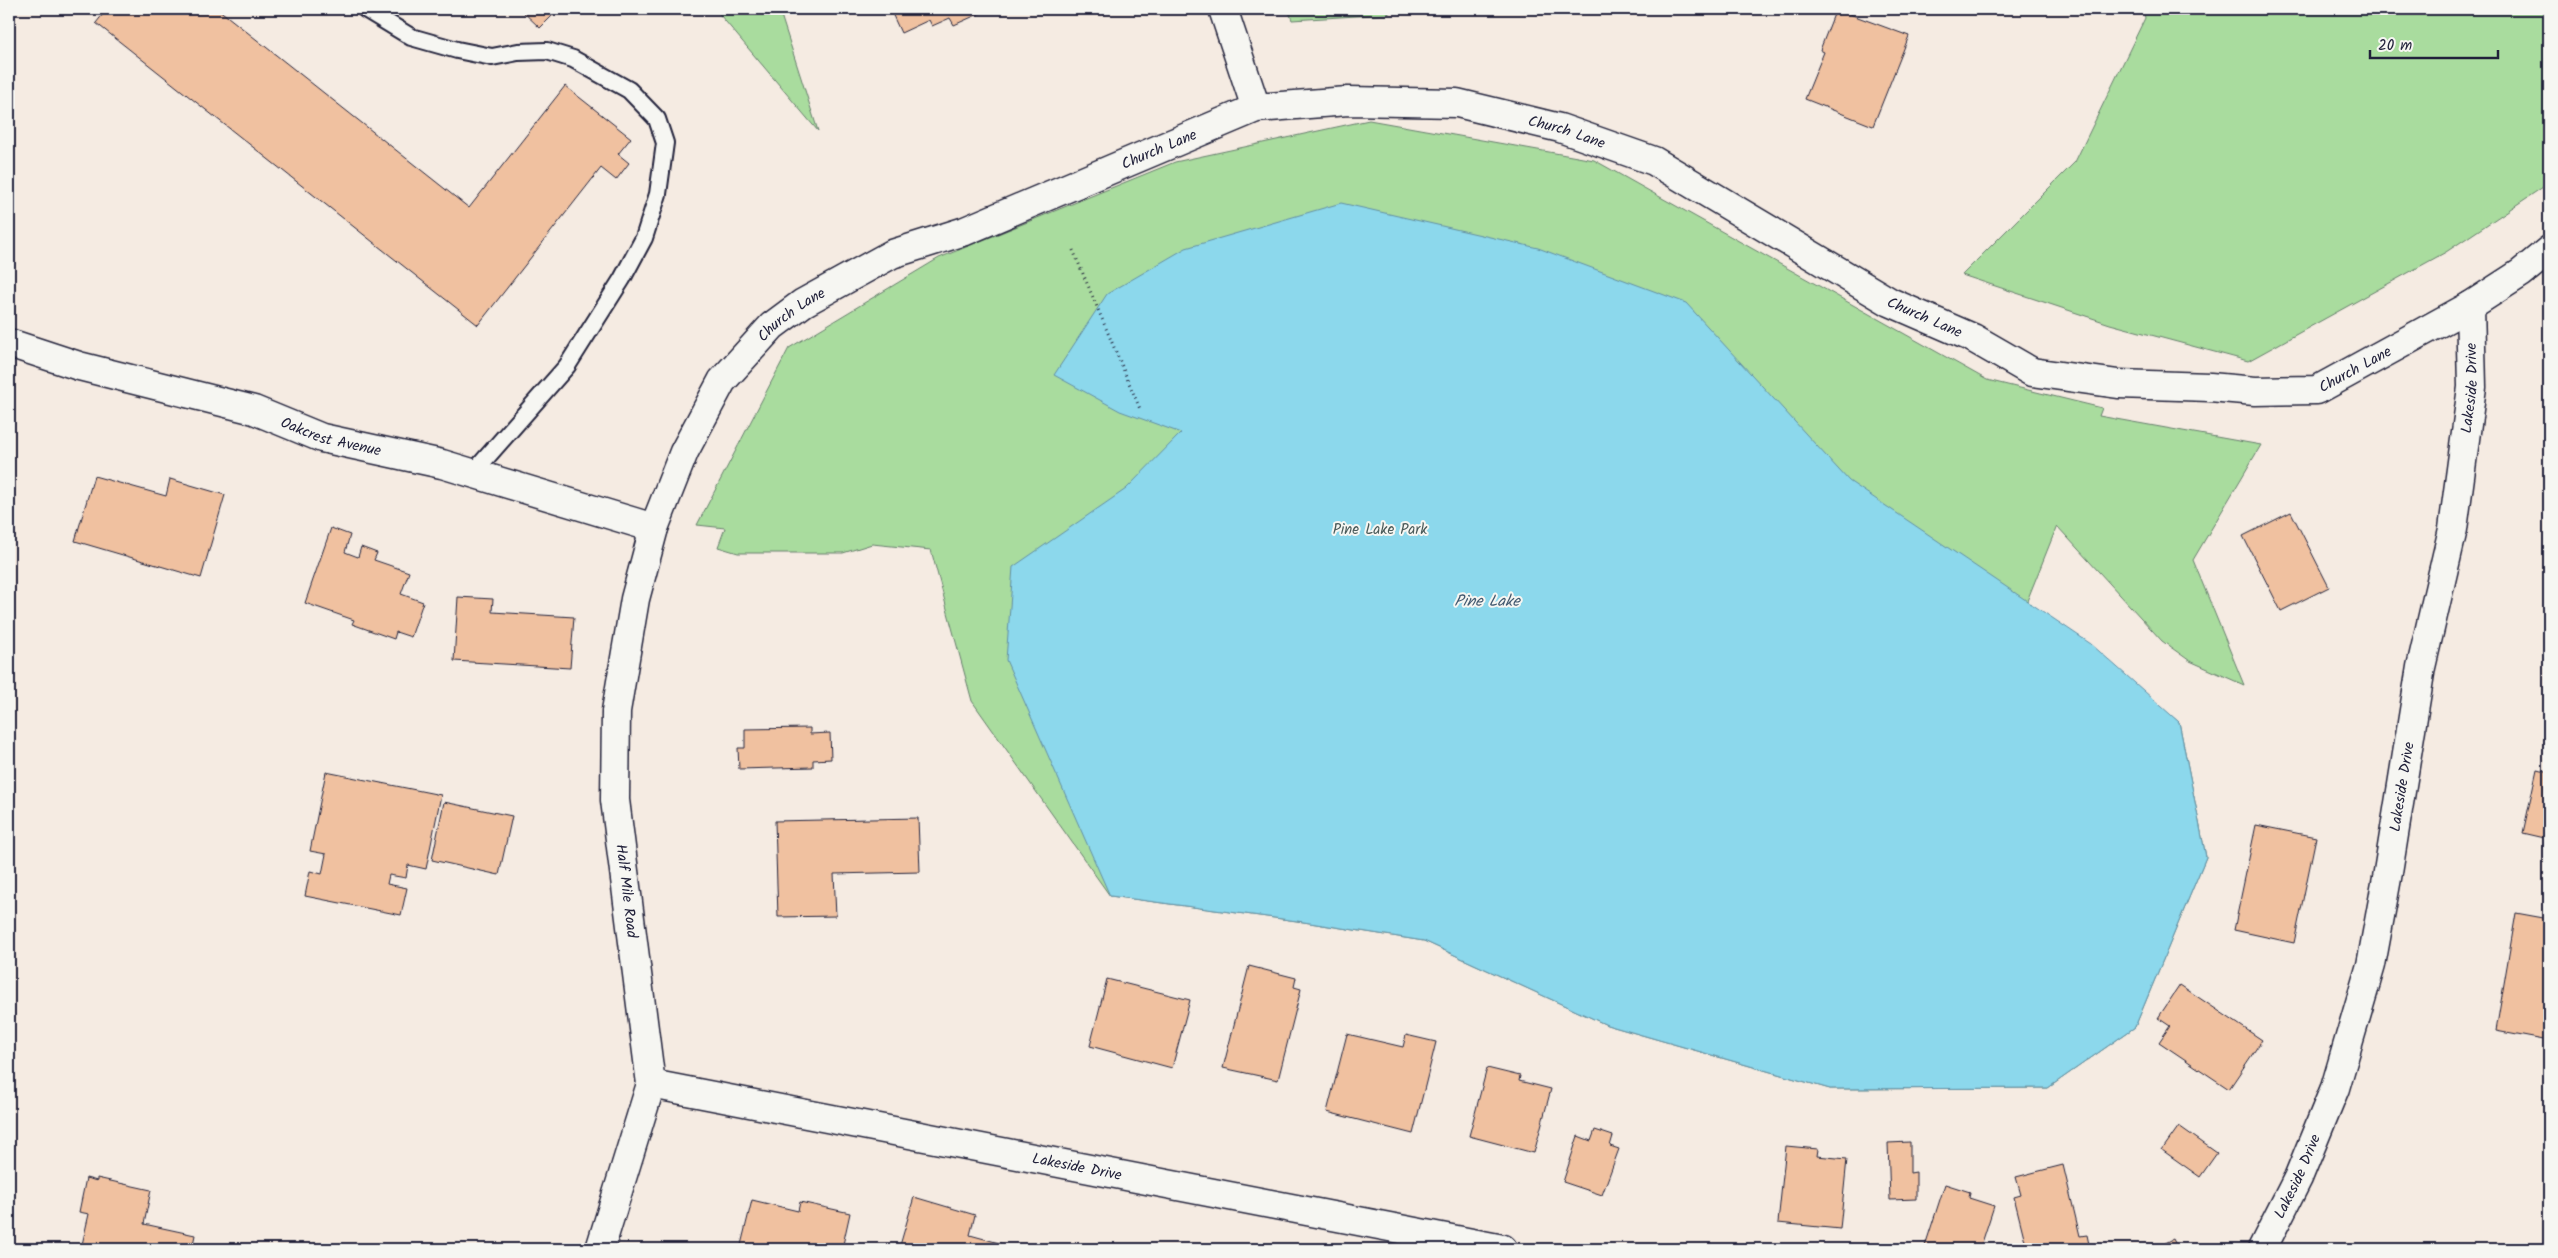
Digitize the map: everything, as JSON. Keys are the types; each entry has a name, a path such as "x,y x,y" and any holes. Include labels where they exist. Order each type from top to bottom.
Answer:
{"street":[{"path":"1223,9 1256,108"},
{"name":"Church Lane","path":"654,528 684,452 722,381 772,326 803,304 892,254 965,230 1256,108 1348,101 1457,103 1560,128 1654,162 1890,302 1973,338 2032,372 2118,384 2210,387 2255,391 2317,390 2470,306 2521,273 2549,250"},
{"name":"Lakeside Drive","path":"2262,1249 2298,1178 2335,1088 2370,965 2387,878 2421,667 2453,529 2461,453 2472,387 2470,306"},
{"name":"Oakcrest Avenue","path":"9,344 79,366 254,410 322,438 442,464 654,528"},
{"name":"Half Mile Road","path":"600,1249 651,1084 615,790 616,711 635,599 654,528"},
{"name":"Lakeside Drive","path":"651,1084 1503,1249"}],"lane":[{"path":"365,9 411,37 457,50 492,57 518,52 547,51 573,59 629,90 657,119 665,143 658,194 644,238 622,279 567,366 472,474"}],"path":[{"path":"1073,250 1140,409"}],"green space":[{"path":"715,9 779,9 818,131"},
{"path":"1288,9 1388,9 1389,14 1292,20"},
{"path":"2143,9 2549,9 2549,183 2446,252 2248,361 2110,324 1962,275 2075,162 2145,18"},
{"name":"Pine Lake","path":"1369,120 1594,160 1987,380 2102,408 2099,416 2261,445 2193,560 2244,685 2190,661 2162,641 2057,526 2027,601 2179,722 2206,857 2135,1027 2048,1088 1830,1089 1607,1025 1424,941 1297,921 1110,896 972,701 931,550 872,544 843,553 738,553 718,547 725,528 697,525 789,348 939,258 1175,162"}],"water":[{"name":"Pine Lake","path":"1341,203 1538,248 1686,303 1849,481 2091,644 2179,722 2206,857 2135,1027 2048,1088 1830,1089 1607,1025 1424,941 1297,921 1110,896 1006,660 1013,567 1126,489 1181,433 1120,411 1054,375 1107,294 1186,248"}],"building":[{"path":"107,9 218,9 469,208 565,86 631,138 618,154 629,163 616,180 601,168 478,325 96,23"},
{"path":"520,9 559,9 540,28"},
{"path":"890,9 990,9 954,25 950,18 932,26 929,20 901,33"},
{"path":"1836,9 1909,36 1873,126 1805,99 1824,52 1820,50"},
{"path":"94,476 166,496 170,479 225,495 201,578 75,541"},
{"path":"2291,512 2329,587 2281,611 2243,536"},
{"path":"331,528 350,535 345,552 358,557 361,547 377,553 374,560 409,572 401,594 423,602 411,637 396,632 394,639 352,624 354,620 305,603"},
{"path":"458,597 493,599 492,612 574,617 570,668 454,661"},
{"path":"810,728 810,734 830,733 831,759 813,760 813,767 739,769 738,748 745,748 745,729"},
{"path":"2537,769 2549,772 2549,839 2523,833"},
{"path":"326,772 441,795 426,869 408,865 406,878 389,875 387,884 407,888 401,915 305,896 310,871 322,874 326,854 310,851"},
{"path":"444,802 512,816 499,875 432,860"},
{"path":"918,818 920,872 834,874 836,916 778,917 775,821"},
{"path":"2256,825 2316,837 2294,943 2234,930"},
{"path":"2516,913 2549,919 2549,1041 2496,1031"},
{"path":"1249,966 1296,978 1294,987 1301,989 1278,1080 1223,1068"},
{"path":"1107,979 1190,1000 1172,1068 1090,1046"},
{"path":"2180,985 2262,1040 2229,1089 2159,1042 2170,1026 2158,1018"},
{"path":"1347,1034 1403,1047 1406,1035 1436,1042 1413,1134 1327,1112"},
{"path":"1487,1068 1520,1076 1519,1081 1551,1089 1534,1153 1469,1136"},
{"path":"2179,1126 2217,1153 2200,1177 2162,1150"},
{"path":"1595,1130 1613,1136 1610,1146 1619,1149 1602,1195 1563,1182 1578,1136 1591,1141"},
{"path":"1910,1142 1910,1173 1916,1172 1916,1199 1890,1200 1888,1143"},
{"path":"1786,1146 1818,1149 1817,1156 1847,1159 1840,1229 1778,1223"},
{"path":"2063,1165 2080,1236 2087,1235 2090,1249 2027,1249 2014,1197 2021,1195 2016,1177"},
{"path":"86,1178 97,1181 97,1178 151,1190 144,1224 195,1235 192,1249 81,1249 89,1214 79,1212"},
{"path":"1945,1184 1970,1192 1969,1198 1994,1206 1980,1249 1934,1249 1925,1246"},
{"path":"914,1197 975,1215 970,1235 1021,1249 899,1249"},
{"path":"752,1200 798,1211 800,1202 850,1213 842,1249 740,1249"},
{"path":"2173,1239 2178,1249 2154,1249"}],"park label":[{"name":"Pine Lake Park","path":"1380,529"}]}
